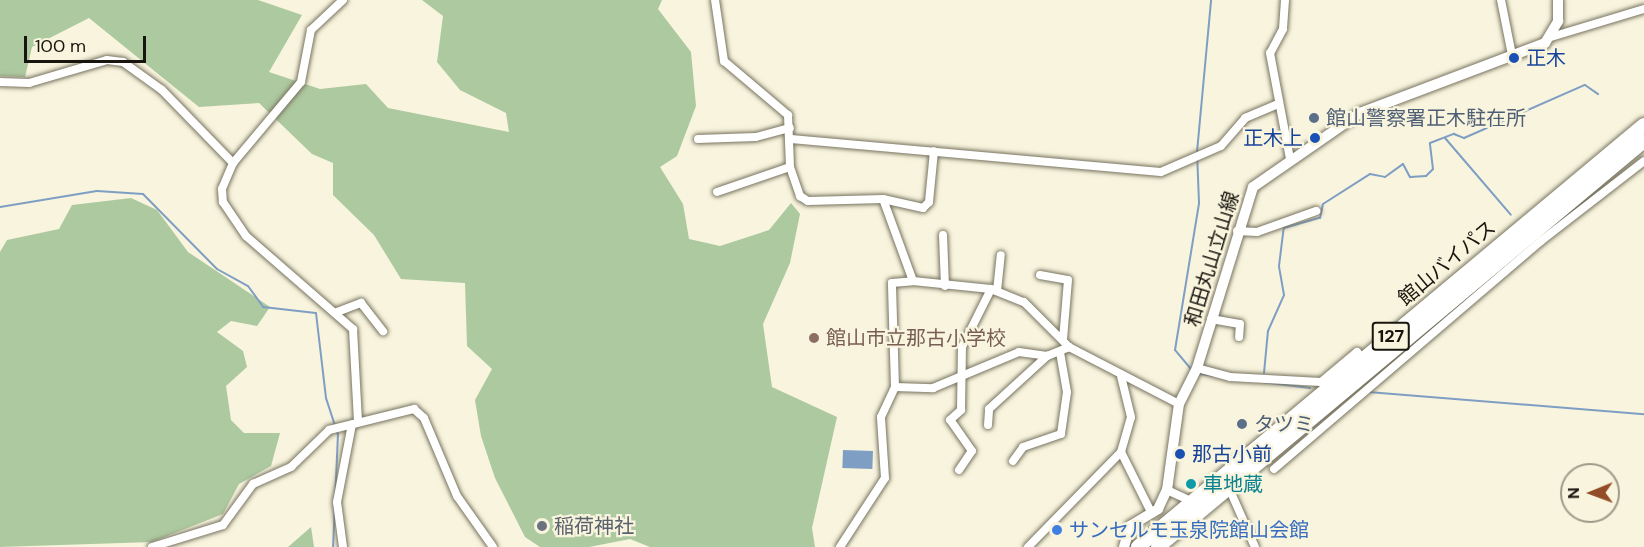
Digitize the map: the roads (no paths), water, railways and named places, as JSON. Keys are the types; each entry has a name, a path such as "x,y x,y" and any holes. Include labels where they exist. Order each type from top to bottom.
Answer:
{"highway":[{"name":"館山バイパス","path":"1138,547 1644,125"},
{"name":"館山バイパス","path":"1165,545 1229,488 1644,141"}],"main road":[{"path":"1551,37 1558,21 1558,0"},
{"name":"和田丸山立山線","path":"1125,547 1130,526 1152,513 1167,490 1179,404 1197,368 1237,231 1253,187 1290,159 1369,108 1512,56 1551,37"}],"street":[{"path":"343,0 312,30 301,82 233,163 222,189 232,219 337,312 353,329 356,341 352,389 355,423 337,502 343,547"},
{"path":"715,0 724,61 770,95 788,115 791,139 790,166 800,196 808,201 883,199 923,208 928,202 934,151"},
{"path":"1285,0 1283,29 1270,53 1278,81 1276,105 1290,159"},
{"path":"1501,0 1512,56"},
{"path":"1551,37 1644,9"},
{"path":"0,82 29,82 107,60 123,62 162,90 233,163"},
{"path":"791,139 1161,172 1221,146 1245,118 1276,105"},
{"path":"698,139 756,137 790,128"},
{"path":"1274,469 1541,241 1644,161"},
{"path":"717,192 790,166"},
{"path":"883,199 913,281"},
{"path":"1237,231 1257,232 1316,211"},
{"path":"943,235 945,286"},
{"path":"959,470 972,451 950,420 961,410 965,332 975,325 994,290 1001,255"},
{"path":"1040,275 1068,280 1063,340"},
{"path":"840,547 885,478 881,417 895,387 892,283 913,281 994,290 1024,302 1070,347 1121,376 1179,404"},
{"path":"337,312 361,303 383,331"},
{"path":"1211,319 1240,324 1239,337"},
{"path":"895,387 933,387 1019,352 1047,356 1060,353 1070,347"},
{"path":"1197,368 1230,377 1321,382 1357,352 1363,359"},
{"path":"1013,460 1023,447 1061,434 1067,392 1060,353"},
{"path":"988,425 988,409 1047,356"},
{"path":"1028,547 1121,452 1131,417 1121,376"},
{"path":"152,547 223,525 253,484 291,467 329,430 407,409 419,412 457,496 493,547"},
{"path":"1121,452 1152,513"},
{"path":"1229,488 1255,547"},
{"path":"1167,490 1191,501"}],"water":[{"path":"843,450 873,451 872,469 842,468"}],"waterway":[{"path":"1191,369 1175,350 1199,203 1197,152 1211,0"},
{"path":"1264,373 1268,331 1284,295 1279,266 1284,228 1320,218 1323,204 1370,174 1385,177 1403,164 1410,177 1426,176 1433,169 1430,143 1454,134 1464,138 1585,85 1598,94"},
{"path":"1445,138 1511,215"},
{"path":"0,207 97,191 143,194 217,269 248,286 263,307 316,313 326,398 338,434 333,547"},
{"path":"1200,374 1310,388"},
{"path":"1368,392 1644,414"}],"place":[{"name":"正木","path":"1514,58"},
{"name":"館山警察署正木駐在所","path":"1314,118"},
{"name":"正木上","path":"1315,138"},
{"name":"館山市立那古小学校","path":"814,338"},
{"name":"タツミ","path":"1242,424"},
{"name":"那古小前","path":"1180,454"},
{"name":"車地蔵","path":"1191,484"},
{"name":"稲荷神社","path":"542,526"},
{"name":"サンセルモ玉泉院館山会館","path":"1057,530"}]}
